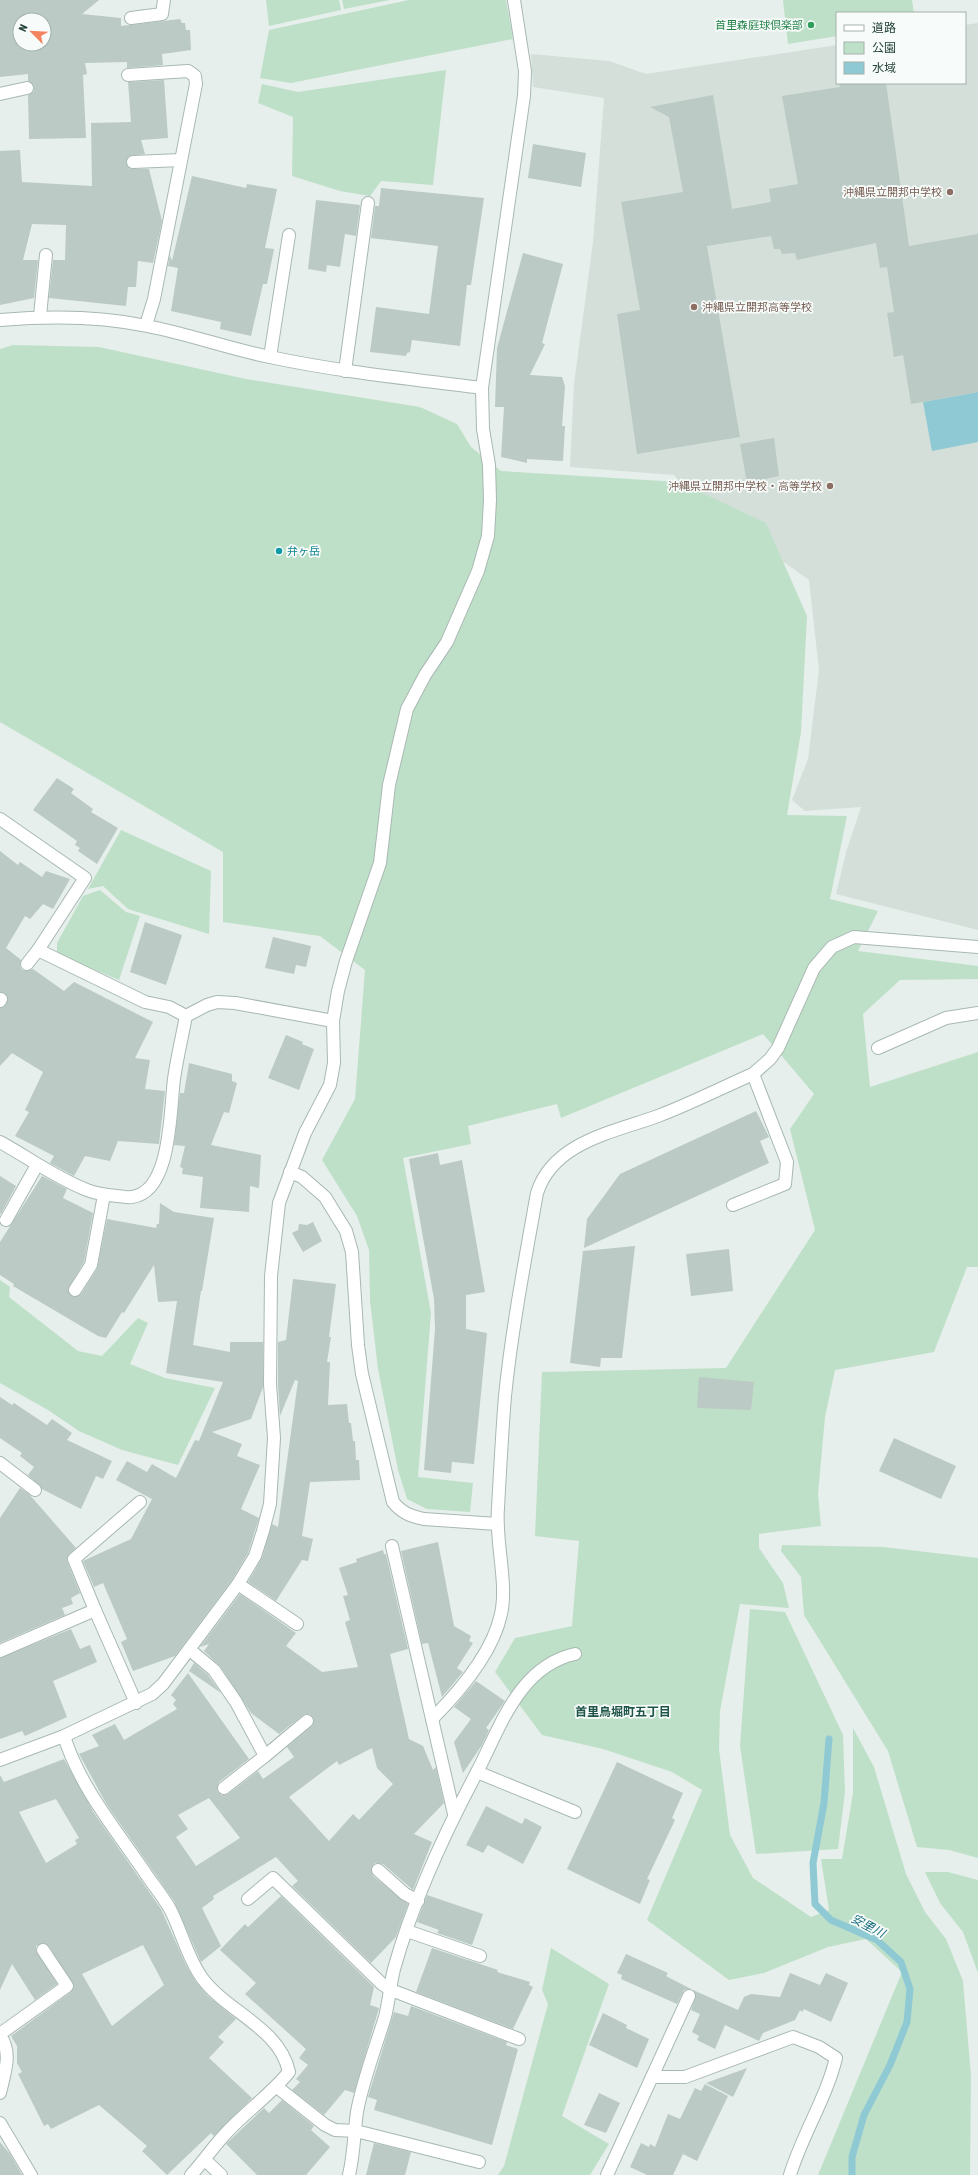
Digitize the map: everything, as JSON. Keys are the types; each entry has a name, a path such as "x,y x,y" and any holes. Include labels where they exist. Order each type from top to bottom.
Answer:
{"street":[{"path":"131,18 162,14 164,0"},
{"path":"0,1760 64,1736 136,1703 152,1694 163,1684 190,1650 238,1584 255,1556 270,1504 274,1438 270,1384 271,1276 274,1233 279,1203 305,1134 330,1085 334,1063 333,1021 338,991 346,961 380,863 389,785 407,709 425,675 447,642 478,571 488,536 490,500 489,465 483,429 482,388 524,96 525,71 514,0"},
{"path":"128,75 188,71 195,76 196,84 154,299 146,325"},
{"path":"0,94 26,88"},
{"path":"133,162 181,160"},
{"path":"345,371 368,203"},
{"path":"270,357 289,235"},
{"path":"40,316 46,255"},
{"path":"0,320 40,316 146,325 270,357 345,371 482,388"},
{"path":"0,819 85,878 38,950 27,964"},
{"path":"432,1719 450,1701 470,1674 495,1635 502,1613 502,1576 497,1524 505,1396 524,1266 540,1182 555,1162 602,1134 658,1116 753,1074 770,1059 778,1048 814,968 832,947 854,937 978,948"},
{"path":"38,950 145,1002 169,1007 186,1016"},
{"path":"186,1016 206,1005 217,1002 235,1003 333,1021"},
{"path":"878,1048 946,1018 978,1013"},
{"path":"0,1142 37,1165 87,1190 104,1195 132,1197 142,1193 151,1185 162,1171 170,1128 174,1079 186,1016"},
{"path":"733,1205 785,1184 787,1162 753,1074"},
{"path":"6,1220 37,1165"},
{"path":"290,1172 302,1177 326,1198 346,1231 352,1252 358,1345 362,1374 393,1502 401,1511 412,1517 497,1524"},
{"path":"75,1290 91,1265 104,1195"},
{"path":"0,1463 35,1490"},
{"path":"136,1703 94,1610 74,1559 140,1502"},
{"path":"392,1546 454,1814"},
{"path":"238,1584 297,1624"},
{"path":"0,1651 94,1610"},
{"path":"190,1650 214,1670 236,1702 266,1756"},
{"path":"349,2175 358,2112 391,1990 394,1970 418,1901 454,1814 477,1772 505,1712 518,1694 548,1665 565,1656 575,1654"},
{"path":"224,1788 266,1756 307,1721"},
{"path":"64,1736 70,1755 85,1783 170,1908 193,1963 203,1978 212,1990 262,2031 286,2059 289,2072 277,2087 228,2130 206,2160 191,2175"},
{"path":"477,1772 575,1812"},
{"path":"378,1870 405,1894 418,1901"},
{"path":"248,1899 273,1878 382,1984 391,1990 519,2039"},
{"path":"407,1931 480,1956"},
{"path":"0,2093 8,2053 5,2042 0,2035 67,1986 43,1950"},
{"path":"607,2175 689,1996"},
{"path":"652,2077 685,2077 793,2037 819,2047 836,2058 831,2077 795,2158 790,2175"},
{"path":"277,2087 325,2125 335,2130 356,2131 479,2162"},
{"path":"0,2123 31,2175"},
{"path":"206,2160 221,2175"}],"shaded area":[{"name":"沖縄県立開邦中学校・高等学校","path":"978,23 978,930 836,894 847,849 861,807 805,811 792,800 808,759 819,670 809,580 692,497 674,475 570,467 574,384 593,242 604,98 533,87 531,54 609,61 646,74 836,45 836,84 966,84 966,25"}],"green space":[{"path":"266,0 339,0 341,10 269,26"},
{"path":"342,0 390,0 344,9"},
{"path":"409,0 506,0 513,39 291,83 260,78 269,30"},
{"name":"首里森庭球倶楽部","path":"783,0 912,0 914,12 836,12 836,36 788,44"},
{"path":"446,70 433,185 381,181 370,196 340,191 292,176 293,117 258,103 262,84 298,92"},
{"path":"13,345 99,347 246,379 420,407 457,424 471,447 501,471 679,482 766,523 807,616 801,732 787,815 847,816 830,899 878,911 858,951 978,966 978,979 900,980 863,1014 870,1087 978,1052 978,1267 967,1267 934,1352 835,1370 825,1417 818,1494 821,1526 759,1534 759,1548 783,1583 789,1608 740,1604 720,1711 719,1749 730,1835 753,1878 811,1917 829,1910 821,1859 842,1859 853,1793 853,1728 874,1767 906,1874 925,1912 946,1939 963,1981 971,2076 970,2175 818,2175 902,1972 866,1939 828,1947 764,1973 729,1980 647,1920 702,1790 672,1772 603,1749 542,1735 495,1672 515,1638 572,1626 579,1541 535,1536 542,1372 726,1368 815,1230 790,1129 814,1094 763,1034 561,1118 557,1104 468,1126 471,1144 403,1158 431,1313 418,1477 473,1483 470,1512 427,1509 407,1499 398,1470 378,1369 370,1301 369,1250 357,1216 322,1160 355,1099 365,970 320,936 223,922 223,852 0,722 0,349"},
{"path":"121,830 211,871 209,934 128,909 103,886 88,889"},
{"path":"100,890 126,912 140,916 119,980 57,954 57,943 83,896"},
{"path":"0,1280 10,1287 9,1297 78,1351 102,1356 138,1318 148,1323 130,1364 165,1378 215,1388 178,1465 122,1450 79,1431 48,1410 0,1383"},
{"path":"782,1545 883,1547 978,1558 978,1858 949,1850 917,1847 888,1751 804,1615 801,1577 781,1551"},
{"path":"750,1609 785,1612 843,1735 845,1792 838,1849 756,1854 740,1746"},
{"path":"925,1872 948,1872 978,1880 978,1973 963,1932 940,1903"},
{"path":"551,1948 609,1984 562,2116 609,2144 590,2175 498,2175 504,2166 548,2004 542,1990"}],"water":[{"path":"978,392 978,442 932,451 923,402"}],"building":[{"path":"0,0 99,0 82,14 121,18 121,26 180,19 182,23 185,23 186,30 190,30 191,50 162,54 163,65 127,68 127,62 85,63 87,74 83,75 86,138 29,139 28,95 34,91 34,86 28,81 28,74 0,77"},
{"path":"164,80 168,138 141,140 145,154 129,156 126,162 130,169 149,169 162,221 153,263 138,261 136,287 128,287 126,306 49,298 53,260 65,260 66,225 32,224 23,260 38,260 34,298 0,305 0,151 20,150 22,182 92,186 91,123 131,122 128,82"},
{"path":"839,84 886,84 909,246 978,234 978,392 911,404 903,355 894,357 887,313 894,312 887,267 880,268 876,243 797,260 795,253 782,254 780,249 774,249 771,236 707,246 740,437 637,454 617,314 640,310 621,202 683,192 669,117 650,107 713,95 732,209 771,202 769,189 798,184 782,96 840,87"},
{"path":"533,144 586,153 581,187 528,178"},
{"path":"192,176 246,188 247,184 277,189 265,248 274,249 267,284 263,284 251,336 220,329 221,322 171,311 178,268 168,266 170,255 172,261"},
{"path":"381,188 484,198 471,285 467,285 460,346 412,340 410,352 407,353 406,356 370,352 376,307 429,314 438,246 371,238 375,206 379,206"},
{"path":"316,200 360,205 356,236 345,234 340,267 327,265 326,272 308,269"},
{"path":"523,253 563,264 542,343 545,344 530,375 562,377 565,386 562,426 565,426 563,461 527,459 527,463 501,457 504,407 495,407 497,348"},
{"path":"774,438 779,476 747,483 740,444"},
{"path":"57,778 74,789 71,793 93,809 91,812 118,828 97,864 78,851 80,848 75,845 77,841 33,810"},
{"path":"0,851 18,865 20,862 42,877 46,871 70,879 53,909 43,904 30,919 25,916 6,948 21,960 20,966 22,970 26,971 33,969 64,991 74,982 153,1022 135,1058 150,1060 145,1089 165,1091 159,1144 118,1141 110,1161 85,1156 74,1176 50,1163 54,1156 15,1136 29,1112 25,1110 43,1072 12,1053 0,1066 0,1008 4,1007 8,999 5,993 0,992"},
{"path":"145,922 182,935 166,985 130,972"},
{"path":"273,937 311,946 306,967 296,965 294,974 265,968"},
{"path":"286,1035 303,1042 302,1044 314,1049 299,1090 268,1078"},
{"path":"189,1063 232,1074 232,1081 237,1083 229,1113 224,1112 211,1145 261,1155 259,1188 250,1186 249,1212 200,1208 203,1177 182,1174 183,1168 180,1167 185,1146 174,1145 180,1093 184,1093"},
{"path":"756,1111 769,1137 760,1141 769,1163 584,1248 587,1219 620,1174"},
{"path":"438,1153 440,1165 462,1160 485,1292 466,1295 466,1329 487,1333 474,1464 452,1462 451,1473 424,1470 435,1329 434,1299 409,1159"},
{"path":"0,1176 16,1186 1,1214 0,1213"},
{"path":"42,1176 67,1189 63,1198 93,1213 84,1262 68,1289 71,1296 75,1297 81,1294 97,1269 107,1219 156,1228 157,1224 159,1224 160,1203 174,1212 214,1218 193,1345 230,1352 230,1342 263,1342 263,1387 251,1419 212,1432 242,1444 237,1456 260,1465 241,1509 259,1518 248,1553 232,1580 175,1656 133,1671 121,1642 127,1639 103,1583 94,1587 83,1561 131,1539 152,1499 116,1480 127,1461 147,1472 152,1464 176,1478 195,1440 199,1441 223,1382 166,1373 177,1301 158,1302 154,1265 124,1313 122,1312 106,1338 98,1336 13,1286 14,1284 0,1275 0,1242"},
{"path":"313,1222 322,1241 303,1252 292,1233 298,1230 299,1224 307,1225"},
{"path":"635,1246 622,1358 601,1358 600,1367 570,1363 583,1251"},
{"path":"729,1249 733,1291 691,1296 686,1254"},
{"path":"293,1279 336,1284 327,1362 330,1362 328,1405 347,1404 349,1423 351,1423 353,1441 355,1441 356,1460 359,1460 360,1480 310,1482 302,1536 313,1539 308,1561 302,1560 276,1601 248,1582 262,1558 272,1524 278,1527 298,1381 295,1380 280,1416 278,1342 286,1340"},
{"path":"699,1377 754,1382 751,1410 697,1408"},
{"path":"0,1397 12,1405 14,1403 47,1425 52,1419 72,1433 67,1440 112,1461 103,1479 96,1476 81,1509 42,1489 28,1475 34,1467 20,1456 22,1453 0,1438"},
{"path":"894,1438 956,1466 941,1499 879,1471"},
{"path":"20,1488 29,1494 76,1548 69,1554 67,1561 80,1593 71,1598 73,1604 62,1608 65,1615 0,1643 0,1518"},
{"path":"438,1542 454,1626 471,1636 469,1641 473,1643 457,1668 463,1672 442,1697 428,1643 422,1644 401,1551"},
{"path":"383,1550 384,1554 386,1554 408,1649 390,1654 409,1739 423,1746 433,1770 436,1767 444,1803 414,1834 432,1842 413,1890 383,1864 375,1863 371,1868 373,1876 408,1904 396,1937 371,1963 292,1886 298,1881 276,1857 213,1896 214,1899 202,1908 221,1946 201,1962 174,1901 107,1805 79,1754 99,1746 92,1735 115,1724 124,1740 177,1709 173,1704 176,1700 171,1695 188,1673 249,1759 219,1782 217,1789 218,1792 222,1795 228,1794 258,1771 263,1779 294,1757 287,1747 312,1726 314,1720 313,1717 309,1714 303,1715 279,1734 251,1713 220,1666 204,1651 209,1644 200,1647 240,1594 296,1633 286,1646 322,1672 358,1667 345,1622 350,1620 343,1596 348,1595 339,1568 357,1562 356,1559","holes":["372,1748 377,1768 393,1784 359,1820 353,1814 329,1841 289,1797 337,1761 339,1765","209,1798 240,1838 196,1866 176,1837 188,1829 178,1815"]},
{"path":"71,1629 80,1649 90,1645 97,1662 53,1681 67,1717 25,1736 22,1731 0,1739 0,1658"},
{"path":"194,1663 208,1675 221,1693 189,1671"},
{"path":"476,1681 505,1701 486,1728 489,1730 482,1745 463,1773 454,1742 471,1719 454,1707"},
{"path":"64,1759 94,1813 161,1909 186,1965 196,1982 208,1996 236,2019 218,2037 224,2042 209,2058 252,2098 214,2136 211,2133 167,2175 142,2151 147,2146 99,2105 51,2129 48,2124 44,2126 18,2074 22,2072 17,2063 17,2046 11,2036 71,1992 74,1986 49,1946 43,1943 36,1946 36,1951 57,1984 35,2000 12,1964 0,1990 0,1775 4,1782","holes":["56,1799 79,1838 75,1840 77,1844 46,1863 19,1812","143,1945 164,1985 112,2026 82,1974"]},
{"path":"617,1762 683,1793 672,1818 675,1820 647,1879 650,1880 640,1904 567,1869"},
{"path":"486,1806 522,1824 525,1818 542,1827 523,1864 488,1845 483,1853 466,1845"},
{"path":"427,1895 483,1914 472,1945 437,1933 439,1930 417,1922"},
{"path":"281,1896 374,1987 370,2005 379,2008 354,2093 345,2090 324,2115 292,2090 300,2082 296,2079 308,2065 299,2058 306,2049 245,1994 256,1983 220,1950 245,1924 248,1927"},
{"path":"432,1948 498,1970 497,1972 530,1982 529,1985 533,1987 513,2029 416,1992"},
{"path":"626,1954 668,1973 666,1976 691,1989 684,1990 677,2004 621,1979 622,1975 617,1973"},
{"path":"790,1973 820,1985 826,1973 848,1983 831,2022 804,2009 802,2012 800,2010 795,2020 763,2033 759,2041 725,2025 715,2049 697,2040 699,2036 692,2032 700,2014 691,2010 696,1996 693,1990 738,2010 744,1997 751,1994 780,1997"},
{"path":"411,2006 507,2042 506,2045 518,2049 492,2145 374,2110 377,2100 368,2097 394,2012 408,2016"},
{"path":"603,2013 627,2025 626,2028 649,2039 637,2068 589,2045"},
{"path":"747,2068 733,2097 706,2083"},
{"path":"705,2084 728,2096 697,2161 683,2154 673,2175 647,2175 630,2167 641,2143 649,2147 650,2144 655,2147 668,2114 680,2119 695,2088 701,2091"},
{"path":"599,2093 620,2103 606,2133 584,2125"},
{"path":"282,2100 314,2126 311,2130 330,2147 306,2175 257,2175 226,2144 264,2108 269,2113"},
{"path":"0,2142 10,2154 22,2175 0,2175"},
{"path":"374,2143 411,2152 405,2175 366,2175"}],"waterway":[{"name":"安里川","path":"829,1739 824,1803 813,1863 815,1904 831,1920 877,1940 901,1962 910,1989 907,2022 890,2065 864,2115 852,2157 852,2175"}],"place":[{"name":"首里森庭球倶楽部","path":"811,25"},
{"name":"沖縄県立開邦中学校","path":"950,192"},
{"name":"沖縄県立開邦高等学校","path":"694,307"},
{"name":"沖縄県立開邦中学校・高等学校","path":"830,486"},
{"name":"弁ヶ岳","path":"279,551"}],"district":[{"name":"首里鳥堀町五丁目","path":"623,1712"}]}
